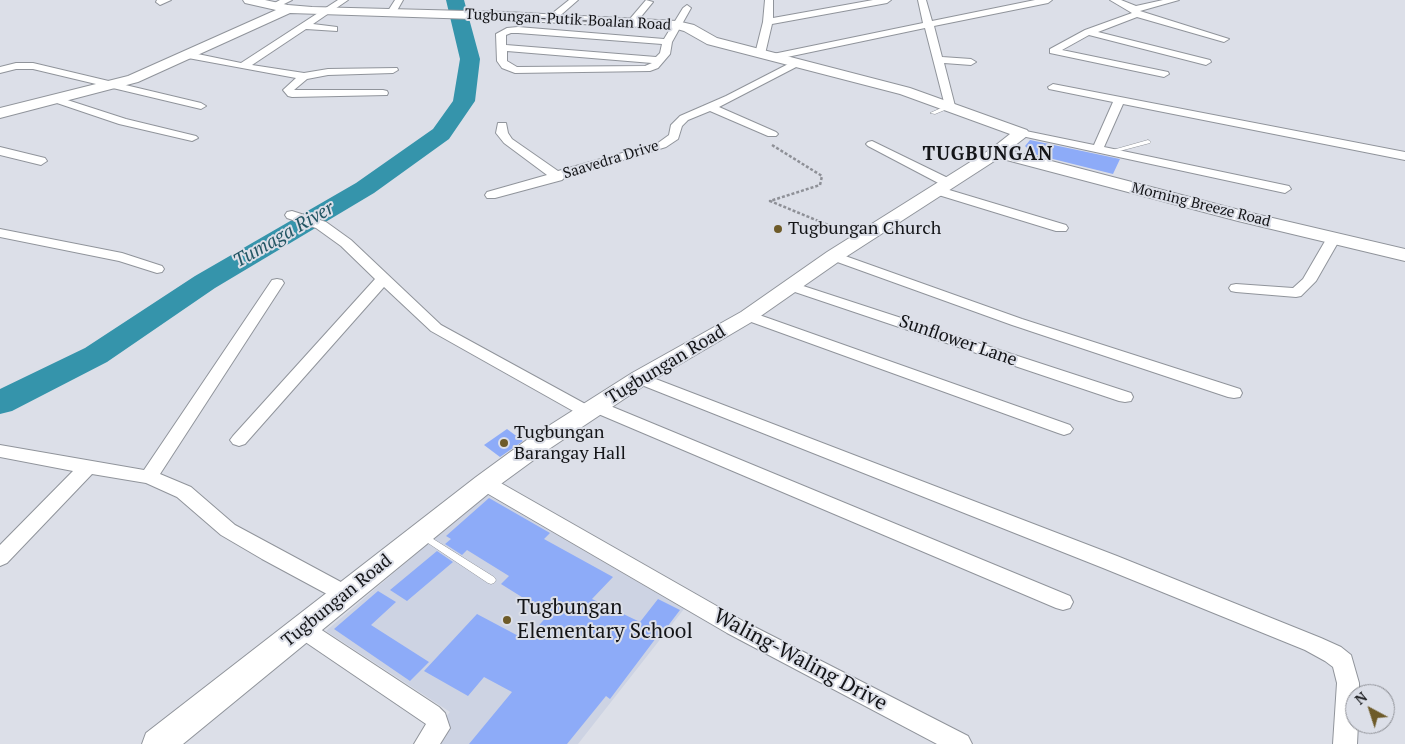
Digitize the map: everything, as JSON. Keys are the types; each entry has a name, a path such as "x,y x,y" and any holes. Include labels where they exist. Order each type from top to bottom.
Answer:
{"main road":[{"name":"Tugbungan-Putik-Boalan Road","path":"249,0 325,12 476,15 677,25 689,28 712,41 881,84 950,106 1021,132"},
{"path":"0,113 114,85 153,72 283,5"},
{"name":"Tugbungan Road","path":"158,744 420,534 537,445 640,378 748,316 861,238 997,152 1021,132"},
{"name":"Morning Breeze Road","path":"997,152 1334,239 1405,255"}],"street":[{"path":"243,66 344,0"},
{"path":"390,14 399,0"},
{"path":"552,18 574,0"},
{"path":"769,0 767,55 928,26 1048,0"},
{"path":"768,22 852,3 887,0"},
{"path":"922,0 950,106"},
{"path":"1114,0 1136,11 1224,39"},
{"path":"1164,74 1070,56 1070,48 1065,43 1136,11 1175,0"},
{"path":"632,22 649,2"},
{"path":"667,42 510,30 501,34 502,61 506,66 521,71 637,70 654,66 660,60 667,50 667,42 687,8"},
{"path":"303,26 334,29"},
{"path":"1088,32 1206,62"},
{"path":"1113,64 1144,46"},
{"path":"501,48 660,60"},
{"path":"188,55 304,76 328,72 393,70"},
{"path":"937,60 971,62"},
{"name":"Saavedra Drive","path":"491,195 662,145 674,136 680,121 796,63"},
{"path":"0,70 16,66 33,66 201,106"},
{"path":"304,76 291,86 289,93 299,95 382,93"},
{"path":"1053,87 1405,156"},
{"path":"55,99 123,122 192,138"},
{"path":"1098,148 1118,101"},
{"path":"710,107 772,134"},
{"path":"502,126 502,132 508,141 558,176"},
{"path":"1021,132 1285,189"},
{"path":"872,144 942,187 1061,228"},
{"path":"0,151 41,161"},
{"path":"292,215 321,225 346,243 436,328 593,409 1063,602"},
{"path":"0,233 122,256 157,269"},
{"path":"1236,288 1296,294 1309,281 1334,239"},
{"path":"834,256 956,302 1234,392"},
{"path":"239,440 384,279"},
{"path":"149,477 277,284"},
{"name":"Sunflower Lane","path":"791,286 1125,397"},
{"path":"748,316 1064,429"},
{"path":"640,378 1119,565 1313,644 1333,654 1343,662 1348,683 1345,744"},
{"path":"0,451 88,468 149,477 184,492 236,534 345,594"},
{"path":"0,558 88,468"},
{"name":"Waling-Waling Drive","path":"485,483 736,627 960,744"},
{"path":"303,629 432,714 437,720 438,728 426,744"}],"lane":[{"path":"933,113 950,106"},
{"path":"1112,151 1148,142"},
{"path":"420,534 491,580"}],"path":[{"path":"772,134 763,140 822,176 820,185 770,201 861,238"}],"shaded area":[{"name":"Tugbungan Elementary School","path":"486,494 684,609 578,744 424,744 450,712 326,631"}],"building":[{"path":"1030,140 1120,159 1113,174 1033,154 1025,146"},
{"name":"Tugbungan Barangay Hall","path":"507,429 523,441 500,457 484,445"},
{"path":"489,498 550,533 544,539 613,577 592,599 640,622 658,599 680,610 661,635 659,634 610,699 606,696 567,744 469,744 512,692 484,677 468,696 424,671 477,614 526,640 549,614 501,584 509,576 467,550 462,555 445,544 451,539 446,536"},
{"path":"437,551 453,562 407,601 390,590"},
{"path":"378,591 396,602 371,625 429,662 410,681 334,629"}],"waterway":[{"name":"Tumaga River","path":"0,403 96,355 205,282 365,188 441,134 464,101 470,59 455,0"}],"place":[{"name":"Tugbungan Church","path":"778,229"},
{"name":"Tugbungan Barangay Hall","path":"504,443"},
{"name":"Tugbungan Elementary School","path":"507,620"}],"district":[{"name":"TUGBUNGAN","path":"988,155"}]}
